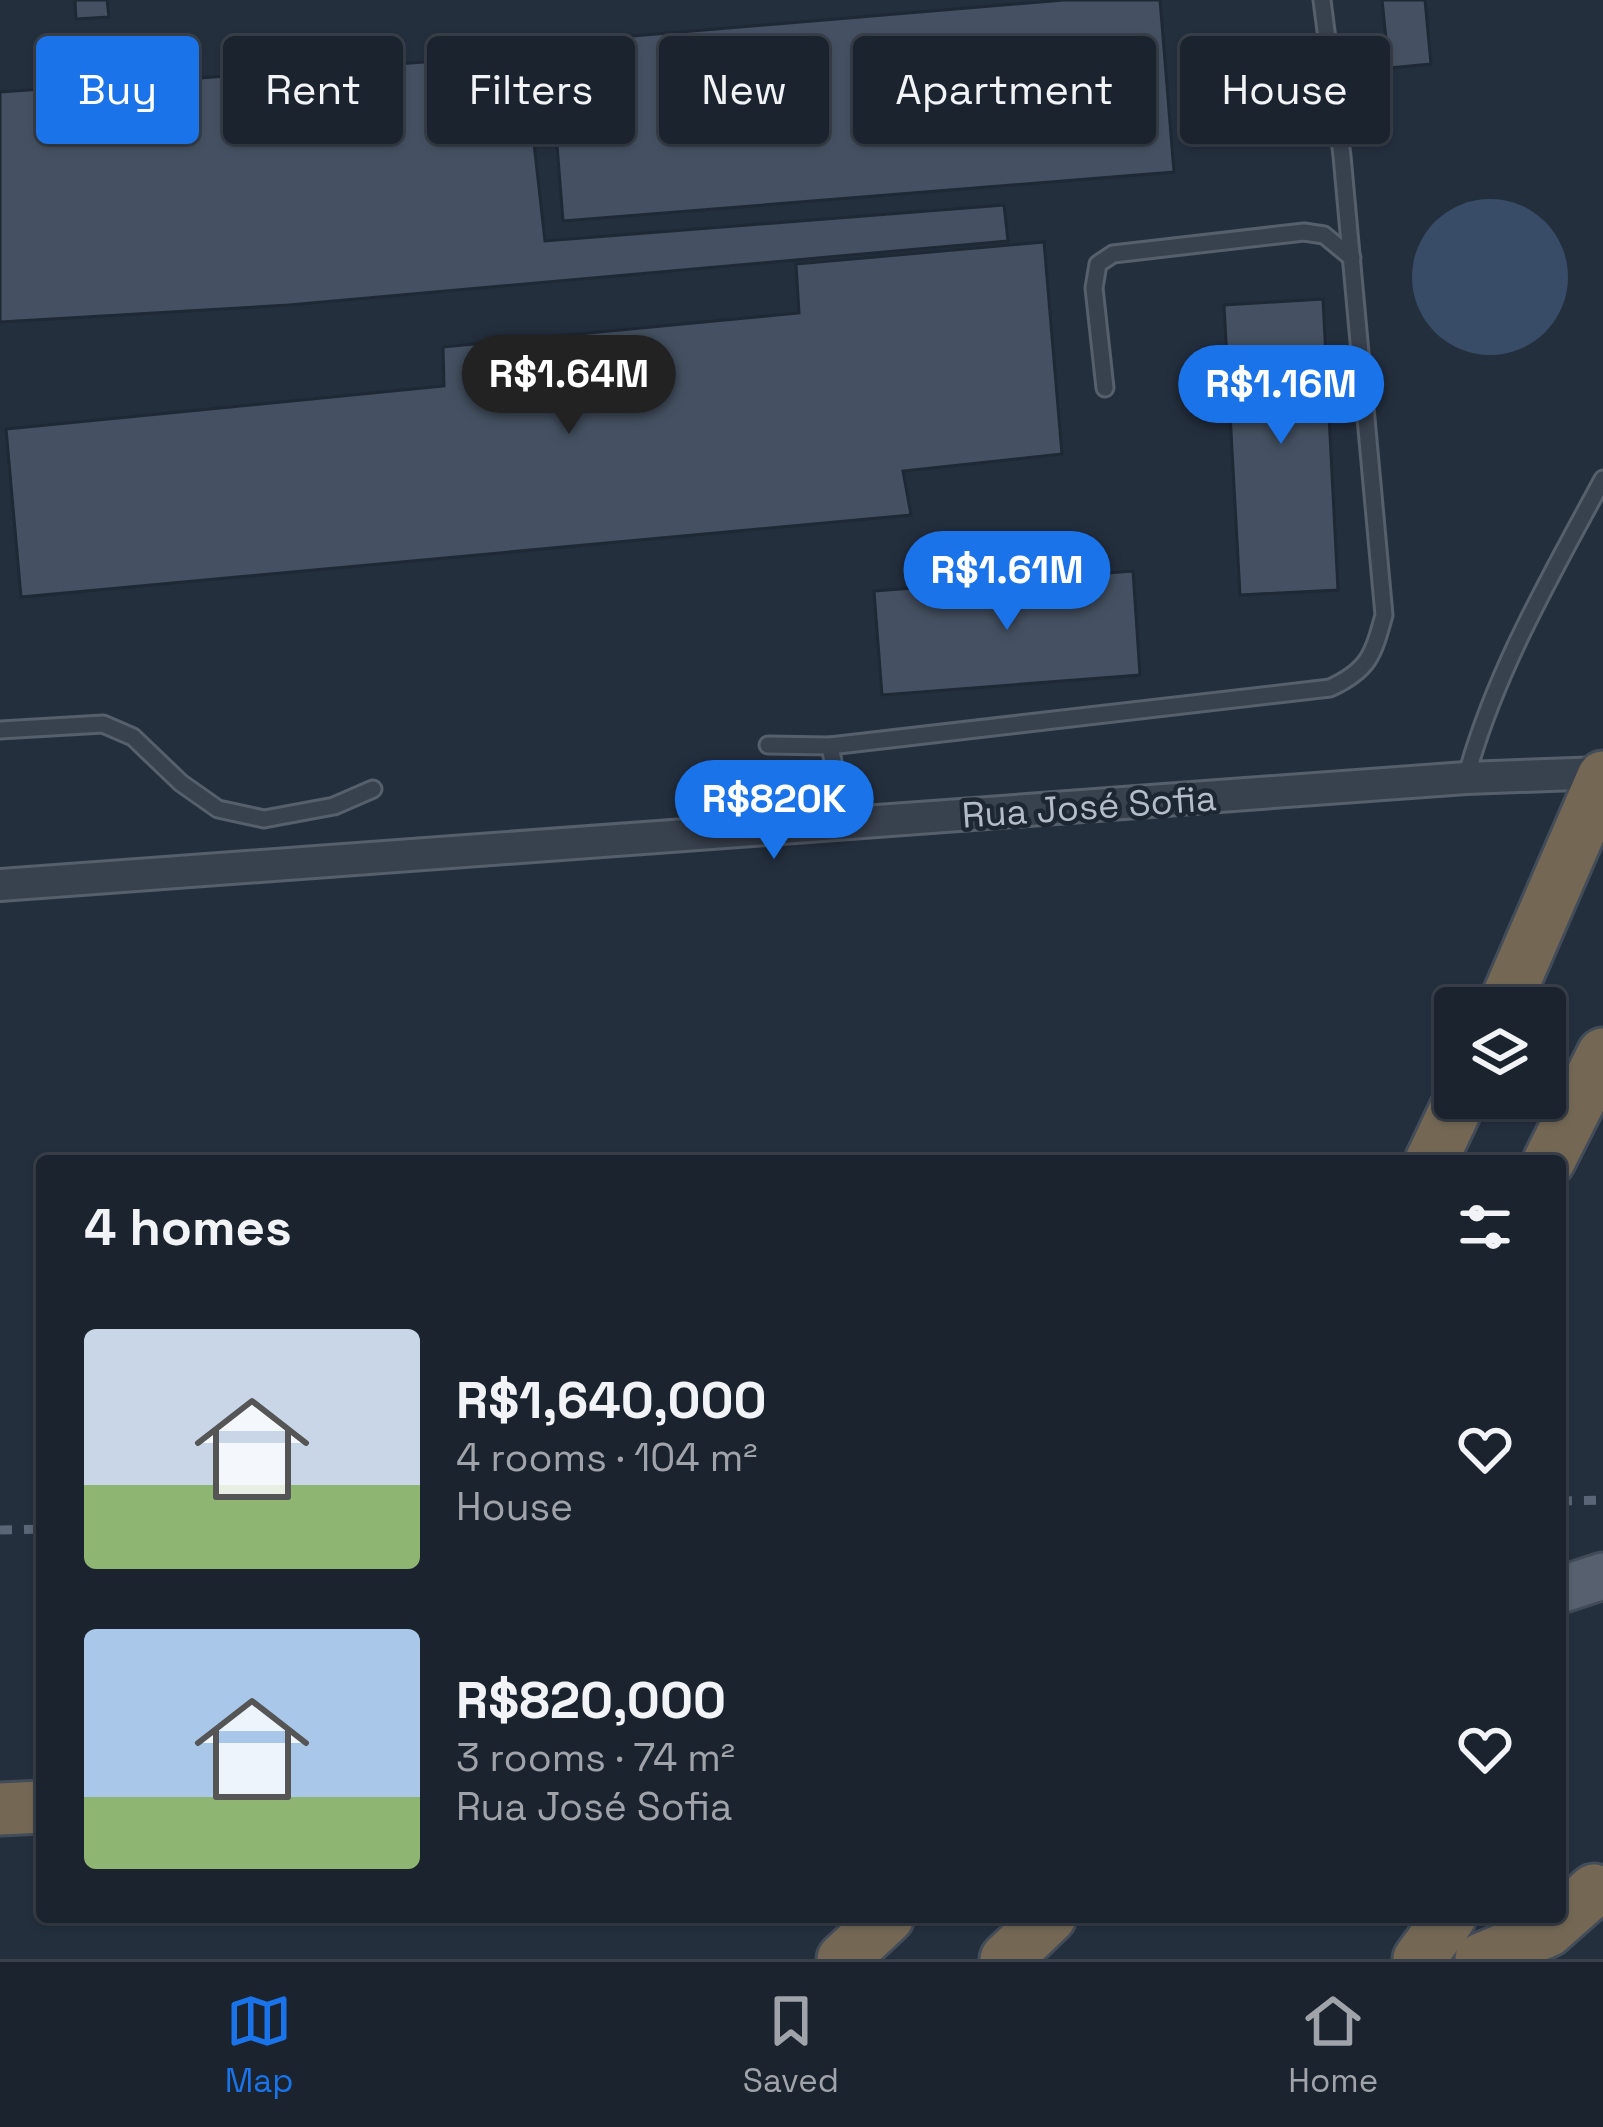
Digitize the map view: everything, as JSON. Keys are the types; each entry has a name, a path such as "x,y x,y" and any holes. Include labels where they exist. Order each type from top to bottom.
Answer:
{"highway":[{"path":"1512,987 1603,775"},
{"path":"1552,1155 1603,1054"},
{"path":"1434,1155 1451,1119"},
{"path":"0,1809 36,1807"},
{"path":"1566,1910 1586,1886"},
{"path":"843,1959 882,1923"},
{"path":"1006,1959 1044,1923"},
{"path":"1419,1959 1446,1923"},
{"path":"1481,1959 1548,1931 1555,1923"}],"main road":[{"path":"1566,1588 1603,1576"}],"street":[{"name":"Rua José Sofia","path":"0,885 1466,778 1603,775"}],"lane":[{"path":"768,745 830,746 1330,688 1355,676 1372,655 1384,615 1352,258 1322,0"},
{"path":"1105,388 1094,288 1099,264 1113,254 1304,232 1324,235 1352,258"},
{"path":"1466,778 1480,725 1511,655 1603,479"},
{"path":"0,730 103,724 133,737 181,783 218,809 264,819 334,806 373,790"},
{"path":"830,746 845,824"}],"water":[{"path":"1490,199 1520,205 1545,222 1562,247 1568,277 1562,307 1545,332 1520,349 1490,355 1460,349 1435,332 1418,307 1412,277 1418,247 1435,222 1460,205"}],"building":[{"path":"75,0 107,0 109,17 76,19"},
{"path":"1064,0 1160,0 1174,172 563,221 557,144 635,144 633,36"},
{"path":"1382,0 1425,0 1431,64 1390,68 1390,36 1386,36"},
{"path":"427,62 427,144 534,144 545,241 1004,205 1008,241 289,305 0,322 0,92 36,89 36,144 199,144 199,78 223,76 223,144 403,144 403,64"},
{"path":"1044,242 1062,454 903,471 911,515 21,597 6,429 444,386 443,347 799,313 796,264"},
{"path":"1323,299 1338,590 1240,595 1224,305"},
{"path":"1133,571 1140,675 882,695 874,591"}],"railway":[{"path":"1566,1501 1603,1500"},
{"path":"0,1530 36,1529"}]}
